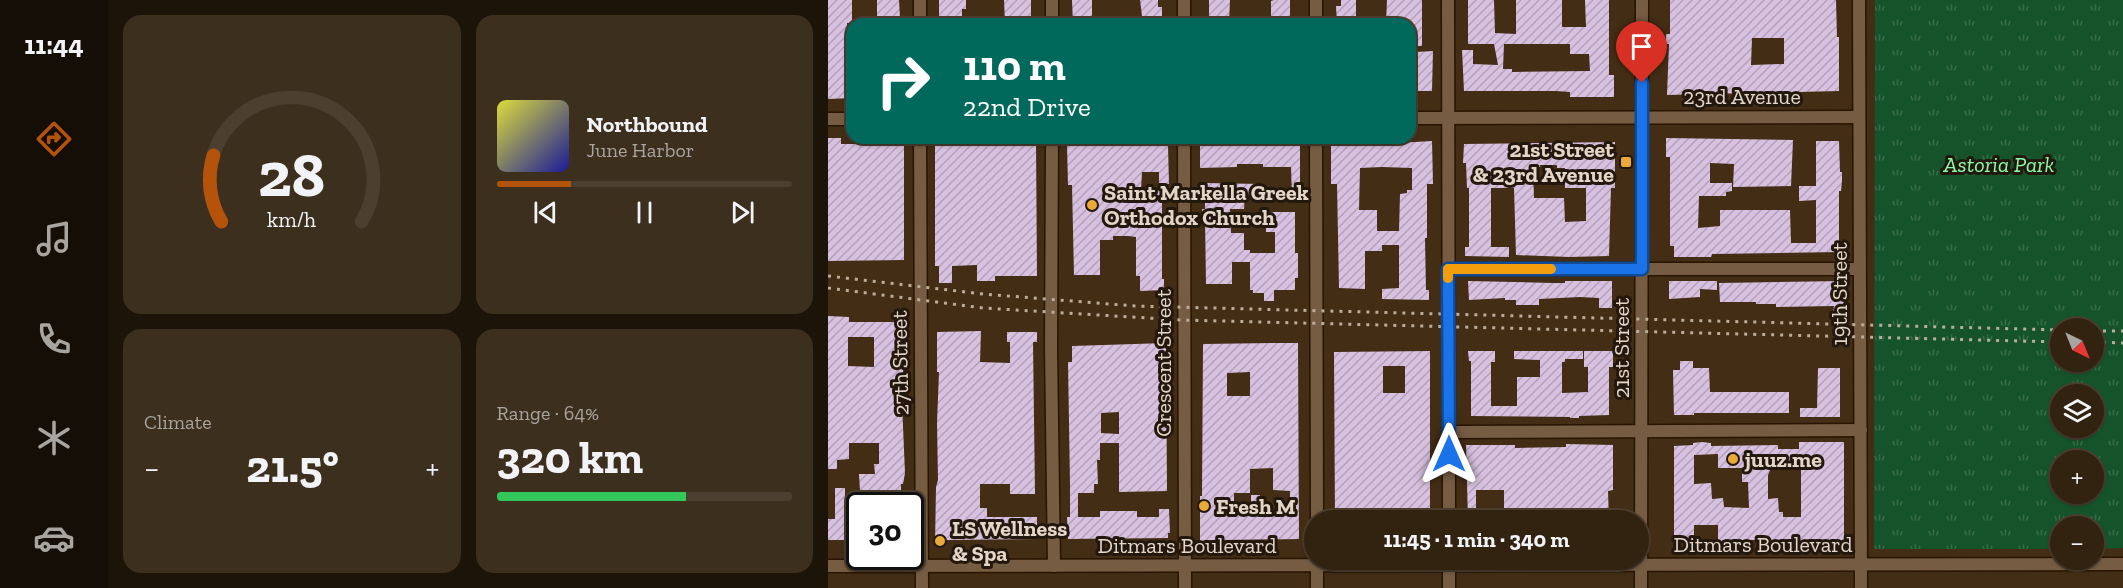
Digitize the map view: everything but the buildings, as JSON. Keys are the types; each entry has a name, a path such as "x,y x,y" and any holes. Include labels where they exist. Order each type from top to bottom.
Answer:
{"street":[{"path":"920,0 920,18"},
{"path":"1052,0 1052,18"},
{"path":"1184,0 1184,18"},
{"path":"1316,0 1316,18"},
{"path":"1448,0 1449,510"},
{"name":"21st Street","path":"1641,510 1642,0"},
{"name":"19th Street","path":"1859,0 1861,588"},
{"name":"23rd Avenue","path":"1416,118 1859,117"},
{"path":"828,119 846,119"},
{"name":"27th Street","path":"920,144 922,492"},
{"path":"1052,144 1054,566"},
{"name":"Crescent Street","path":"1184,144 1185,588"},
{"path":"1316,144 1317,510"},
{"path":"1448,269 1859,269"},
{"path":"1449,432 1861,430"},
{"name":"Ditmars Boulevard","path":"924,566 1184,566 1304,562"},
{"name":"Ditmars Boulevard","path":"1649,565 2123,564"},
{"name":"Ditmars Boulevard","path":"828,566 846,566"},
{"name":"27th Street","path":"922,570 922,588"},
{"path":"1317,570 1317,588"},
{"path":"1449,570 1449,588"},
{"name":"21st Street","path":"1641,570 1641,588"}],"green space":[{"name":"Astoria Park","path":"1875,0 2123,0 2123,548 2104,549 2104,516 2050,516 2050,549 1874,549"}],"railway":[{"path":"828,276 983,294 1135,306 2050,330"},
{"path":"828,288 983,308 1181,320 2050,342"},
{"path":"2104,331 2123,331"},
{"path":"2104,342 2123,343"}],"slow traffic":[{"path":"1448,278 1448,269 1551,269"}],"place":[{"name":"21st Street & 23rd Avenue","path":"1626,162"},
{"name":"Saint Markella Greek Orthodox Church","path":"1092,205"},
{"name":"juuz.me","path":"1733,459"},
{"name":"Fresh M","path":"1204,506"},
{"name":"LS Wellness & Spa","path":"940,541"}],"route":[{"path":"1449,454 1448,269 1642,269 1642,83"}]}
